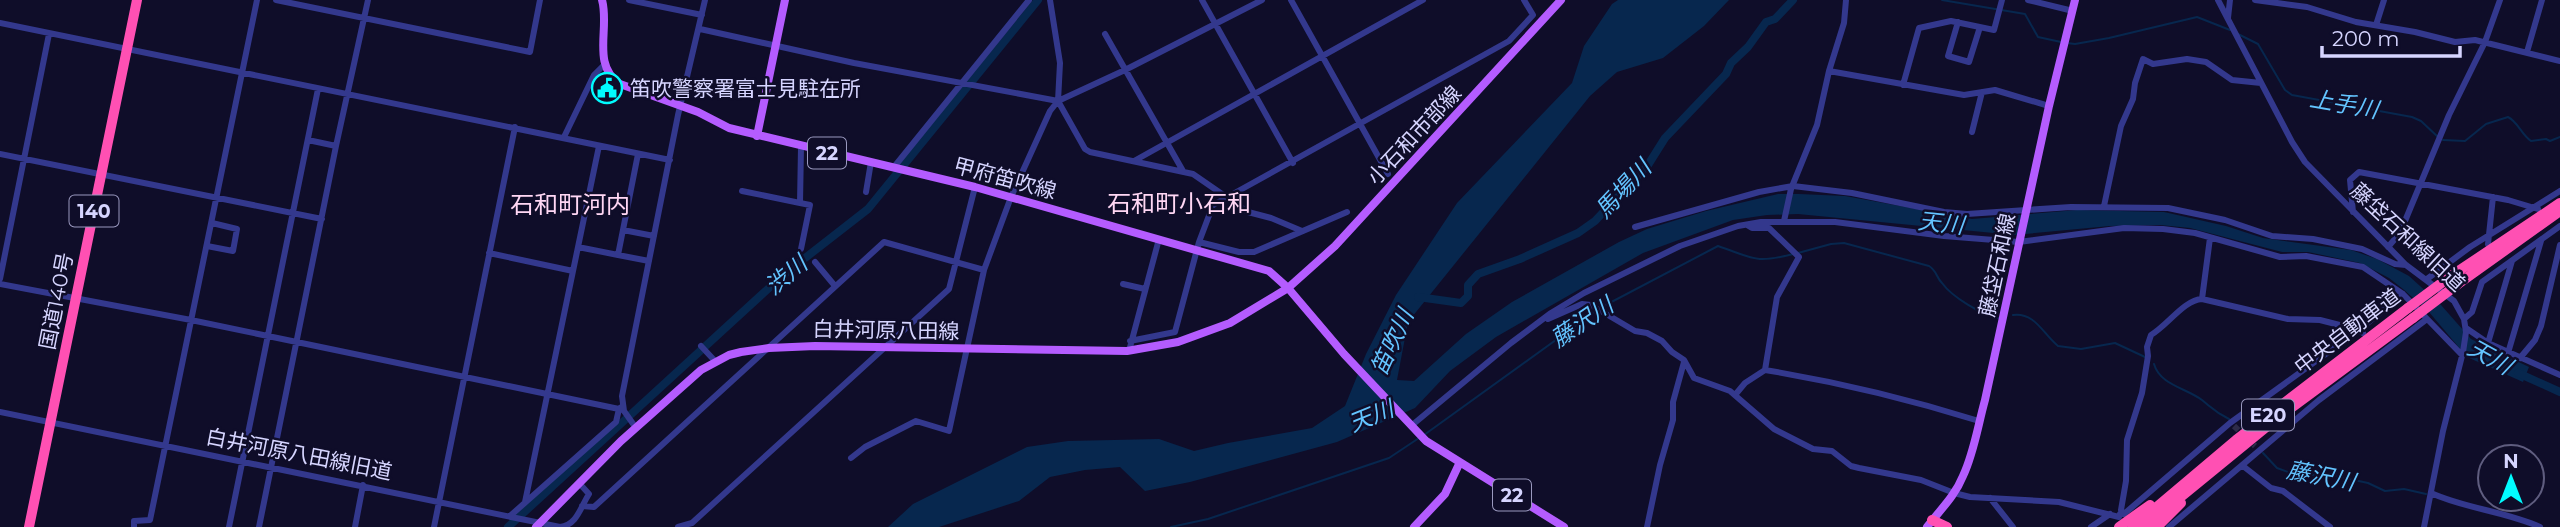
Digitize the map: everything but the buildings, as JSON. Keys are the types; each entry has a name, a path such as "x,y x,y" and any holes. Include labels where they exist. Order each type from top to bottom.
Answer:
{"highway":[{"name":"国道140号","path":"29,527 137,0"},
{"name":"中央自動車道","path":"2144,527 2411,313 2560,203"},
{"name":"中央自動車道","path":"2454,280 2560,212"},
{"name":"中央自動車道","path":"2133,527 2236,440 2411,313"},
{"path":"2120,519 2165,495 2236,440"},
{"path":"2157,527 2223,461"},
{"path":"1933,525 1947,527"}],"main road":[{"path":"602,0 606,27 604,65"},
{"path":"757,136 785,0"},
{"name":"小石和市部線","path":"1290,290 1335,246 1561,0"},
{"name":"藤垈石和線","path":"1933,525 1954,493 1966,468 1979,421 2075,0"},
{"name":"甲府笛吹線","path":"604,65 620,84 729,128 975,187 1159,239 1198,246 1264,269 1290,290 1412,427"},
{"name":"白井河原八田線","path":"538,525 634,425 712,358 769,348 1129,351 1178,342 1210,332 1290,290"},
{"name":"22","path":"1412,427 1426,441 1559,526"},
{"path":"1414,527 1445,494 1460,462"}],"street":[{"path":"134,527 134,521 150,520 257,0"},
{"path":"276,0 530,52 540,0"},
{"path":"259,527 368,0"},
{"path":"629,0 702,15"},
{"path":"511,516 616,422 622,409 622,396 680,106 705,0"},
{"path":"896,167 1030,0"},
{"path":"1050,0 1060,63 1058,101 1085,149 1194,174 1248,212 1302,231"},
{"path":"1202,0 1293,163"},
{"path":"851,458 865,447 916,421 949,431 985,270 1011,197 1050,111 1058,101 1125,71 1262,0"},
{"path":"1291,0 1388,174"},
{"path":"1134,161 1423,0"},
{"path":"1130,341 1175,332 1210,209 1227,197 1293,163 1509,41 1533,15 1524,0"},
{"path":"1785,219 1792,187 1814,131 1844,23 1846,0"},
{"path":"1903,85 1919,28 1944,21 1994,30 2001,0"},
{"path":"2028,0 2073,11"},
{"name":"藤垈石和線旧道","path":"2218,0 2305,162 2406,265 2454,301 2464,319 2466,330 2462,353 2424,527"},
{"path":"2228,18 2230,0"},
{"path":"2255,0 2306,7 2356,22 2455,42 2475,40 2560,61"},
{"path":"2376,25 2384,0"},
{"path":"2388,247 2400,233 2439,138 2485,42 2500,0"},
{"path":"2527,52 2542,0"},
{"path":"1958,22 1948,56 1969,62 1980,27"},
{"path":"0,23 670,160"},
{"path":"700,29 1058,101"},
{"path":"49,34 0,281 76,299 191,320 622,409 634,425"},
{"path":"1105,34 1183,171"},
{"path":"2104,206 2121,126 2133,99 2143,59 2153,64 2187,59 2206,62 2232,80 2261,83"},
{"path":"564,137 594,75 604,65"},
{"path":"1829,71 1964,95 1995,90 2049,106"},
{"path":"229,527 318,89"},
{"path":"1972,132 1982,92"},
{"path":"434,527 515,127"},
{"path":"308,140 336,146"},
{"path":"525,502 599,146"},
{"path":"800,203 801,146"},
{"path":"618,255 638,153"},
{"path":"0,154 321,219"},
{"path":"866,192 871,162"},
{"path":"2353,212 2350,180 2359,172 2508,200 2536,210"},
{"path":"678,527 692,523 950,288 975,187"},
{"path":"1635,227 1746,196 1792,187 1852,193 1944,212 2001,213 2104,206 2168,208 2225,220 2272,236 2313,239 2362,249 2395,264 2406,265"},
{"path":"742,191 810,205 801,249"},
{"path":"2427,279 2536,210 2560,191"},
{"path":"2488,240 2493,197"},
{"path":"1198,246 1254,252 1347,212"},
{"path":"1412,427 1511,342 1584,293 1691,242 1747,225 1785,219 1835,222 1944,236 2020,241 2124,228 2182,231 2280,257 2306,256 2363,267 2403,294 2462,353"},
{"path":"207,246 233,251 237,229 212,223"},
{"path":"1747,225 1752,228 1769,228 1797,253 1798,262 1777,297 1765,370"},
{"path":"2482,282 2560,226"},
{"path":"623,230 654,236"},
{"path":"2202,299 2210,238"},
{"path":"1129,351 1159,239"},
{"path":"2508,353 2541,239"},
{"path":"582,506 594,507 884,242 985,270"},
{"path":"2520,358 2535,340 2542,326 2560,245"},
{"path":"578,247 649,261"},
{"path":"489,253 573,271"},
{"path":"2488,344 2513,260"},
{"path":"815,262 835,286"},
{"path":"2464,319 2472,312 2484,273"},
{"path":"1123,284 1145,289"},
{"path":"2120,519 2232,424 2360,331 2403,294"},
{"path":"2120,519 2126,481 2127,440 2142,393 2147,346 2151,335 2164,327 2188,303 2202,299 2288,319 2320,320 2360,331"},
{"path":"1541,321 1582,304 1594,307 1636,331 1662,341 1684,360 1694,378 1735,395 1774,429 1813,449 1832,451 1851,466 1921,480 1954,493 2059,502 2120,519"},
{"path":"2169,527 2243,466 2257,449 2317,398 2427,319"},
{"path":"2466,330 2488,344 2560,375"},
{"path":"701,346 712,358"},
{"path":"1647,527 1673,420 1674,402 1684,360"},
{"path":"1735,395 1745,383 1765,370 1917,402 1979,421"},
{"name":"白井河原八田線旧道","path":"0,412 439,500 527,520 538,525 559,527 574,524"},
{"path":"2243,466 2330,527"},
{"path":"574,524 589,494 579,483"},
{"path":"355,527 363,485"},
{"path":"2431,493 2454,504 2506,515 2540,527"},
{"path":"1990,498 2013,527"},
{"path":"2091,527 2107,514"}],"water":[{"name":"笛吹川","path":"1618,0 1729,0 1704,26 1663,58 1617,72 1590,96 1408,322 1397,380 1414,381 1466,334 1512,302 1647,229 1706,211 1778,194 1799,194 1845,196 1972,219 2077,210 2164,212 2226,226 2263,238 2351,250 2377,259 2409,276 2441,305 2471,339 2529,367 2523,382 2467,357 2429,312 2403,289 2389,278 2360,263 2308,252 2282,252 2190,228 2160,225 2110,226 2014,235 1798,214 1767,215 1733,220 1643,253 1496,337 1450,371 1415,408 1337,442 1190,482 1145,491 1120,467 1085,470 1050,477 1019,501 939,527 888,527 913,504 1027,447 1068,441 1159,439 1194,451 1312,428 1345,406 1366,354 1396,295 1457,203 1572,83 1584,46 1612,4"}],"waterway":[{"name":"渋川","path":"508,527 782,276 868,209 1038,0"},
{"name":"馬場川","path":"1418,297 1461,303 1468,296 1468,285 1478,274 1578,233 1595,221 1648,165 1665,138 1726,74 1731,63 1748,47 1766,22 1775,19 1793,0"},
{"name":"上手川","path":"1942,0 2025,14 2038,37 2061,42"},
{"name":"上手川","path":"2067,43 2109,38 2197,17 2230,30"},
{"name":"上手川","path":"2238,34 2258,44 2285,90 2292,95 2412,117 2421,121 2438,137"},
{"name":"上手川","path":"2443,140 2465,141 2486,124 2508,117 2531,141 2550,141 2560,137"},
{"name":"藤沢川","path":"1798,253 1844,243 1929,266 1940,281 1960,299 1998,318"},
{"name":"藤沢川","path":"1600,308 1718,246 1762,259 1793,254"},
{"name":"藤沢川","path":"1424,435 1596,311"},
{"name":"藤沢川","path":"2013,315 2033,320 2058,346 2081,349 2115,343 2145,357"},
{"name":"藤沢川","path":"2154,364 2162,377 2229,419"},
{"name":"天川","path":"2518,373 2560,392"},
{"name":"藤沢川","path":"1171,527 1208,519 1389,458 1419,438"},
{"name":"藤沢川","path":"2263,453 2277,468 2299,476 2326,474 2368,483 2385,491 2404,489 2426,494"}],"tunnel":[{"path":"2234,426 2255,446"}],"place":[{"name":"笛吹警察署富士見駐在所","path":"607,88"}],"district":[{"name":"石和町小石和","path":"1179,203"},
{"name":"石和町河内","path":"570,204"}]}
